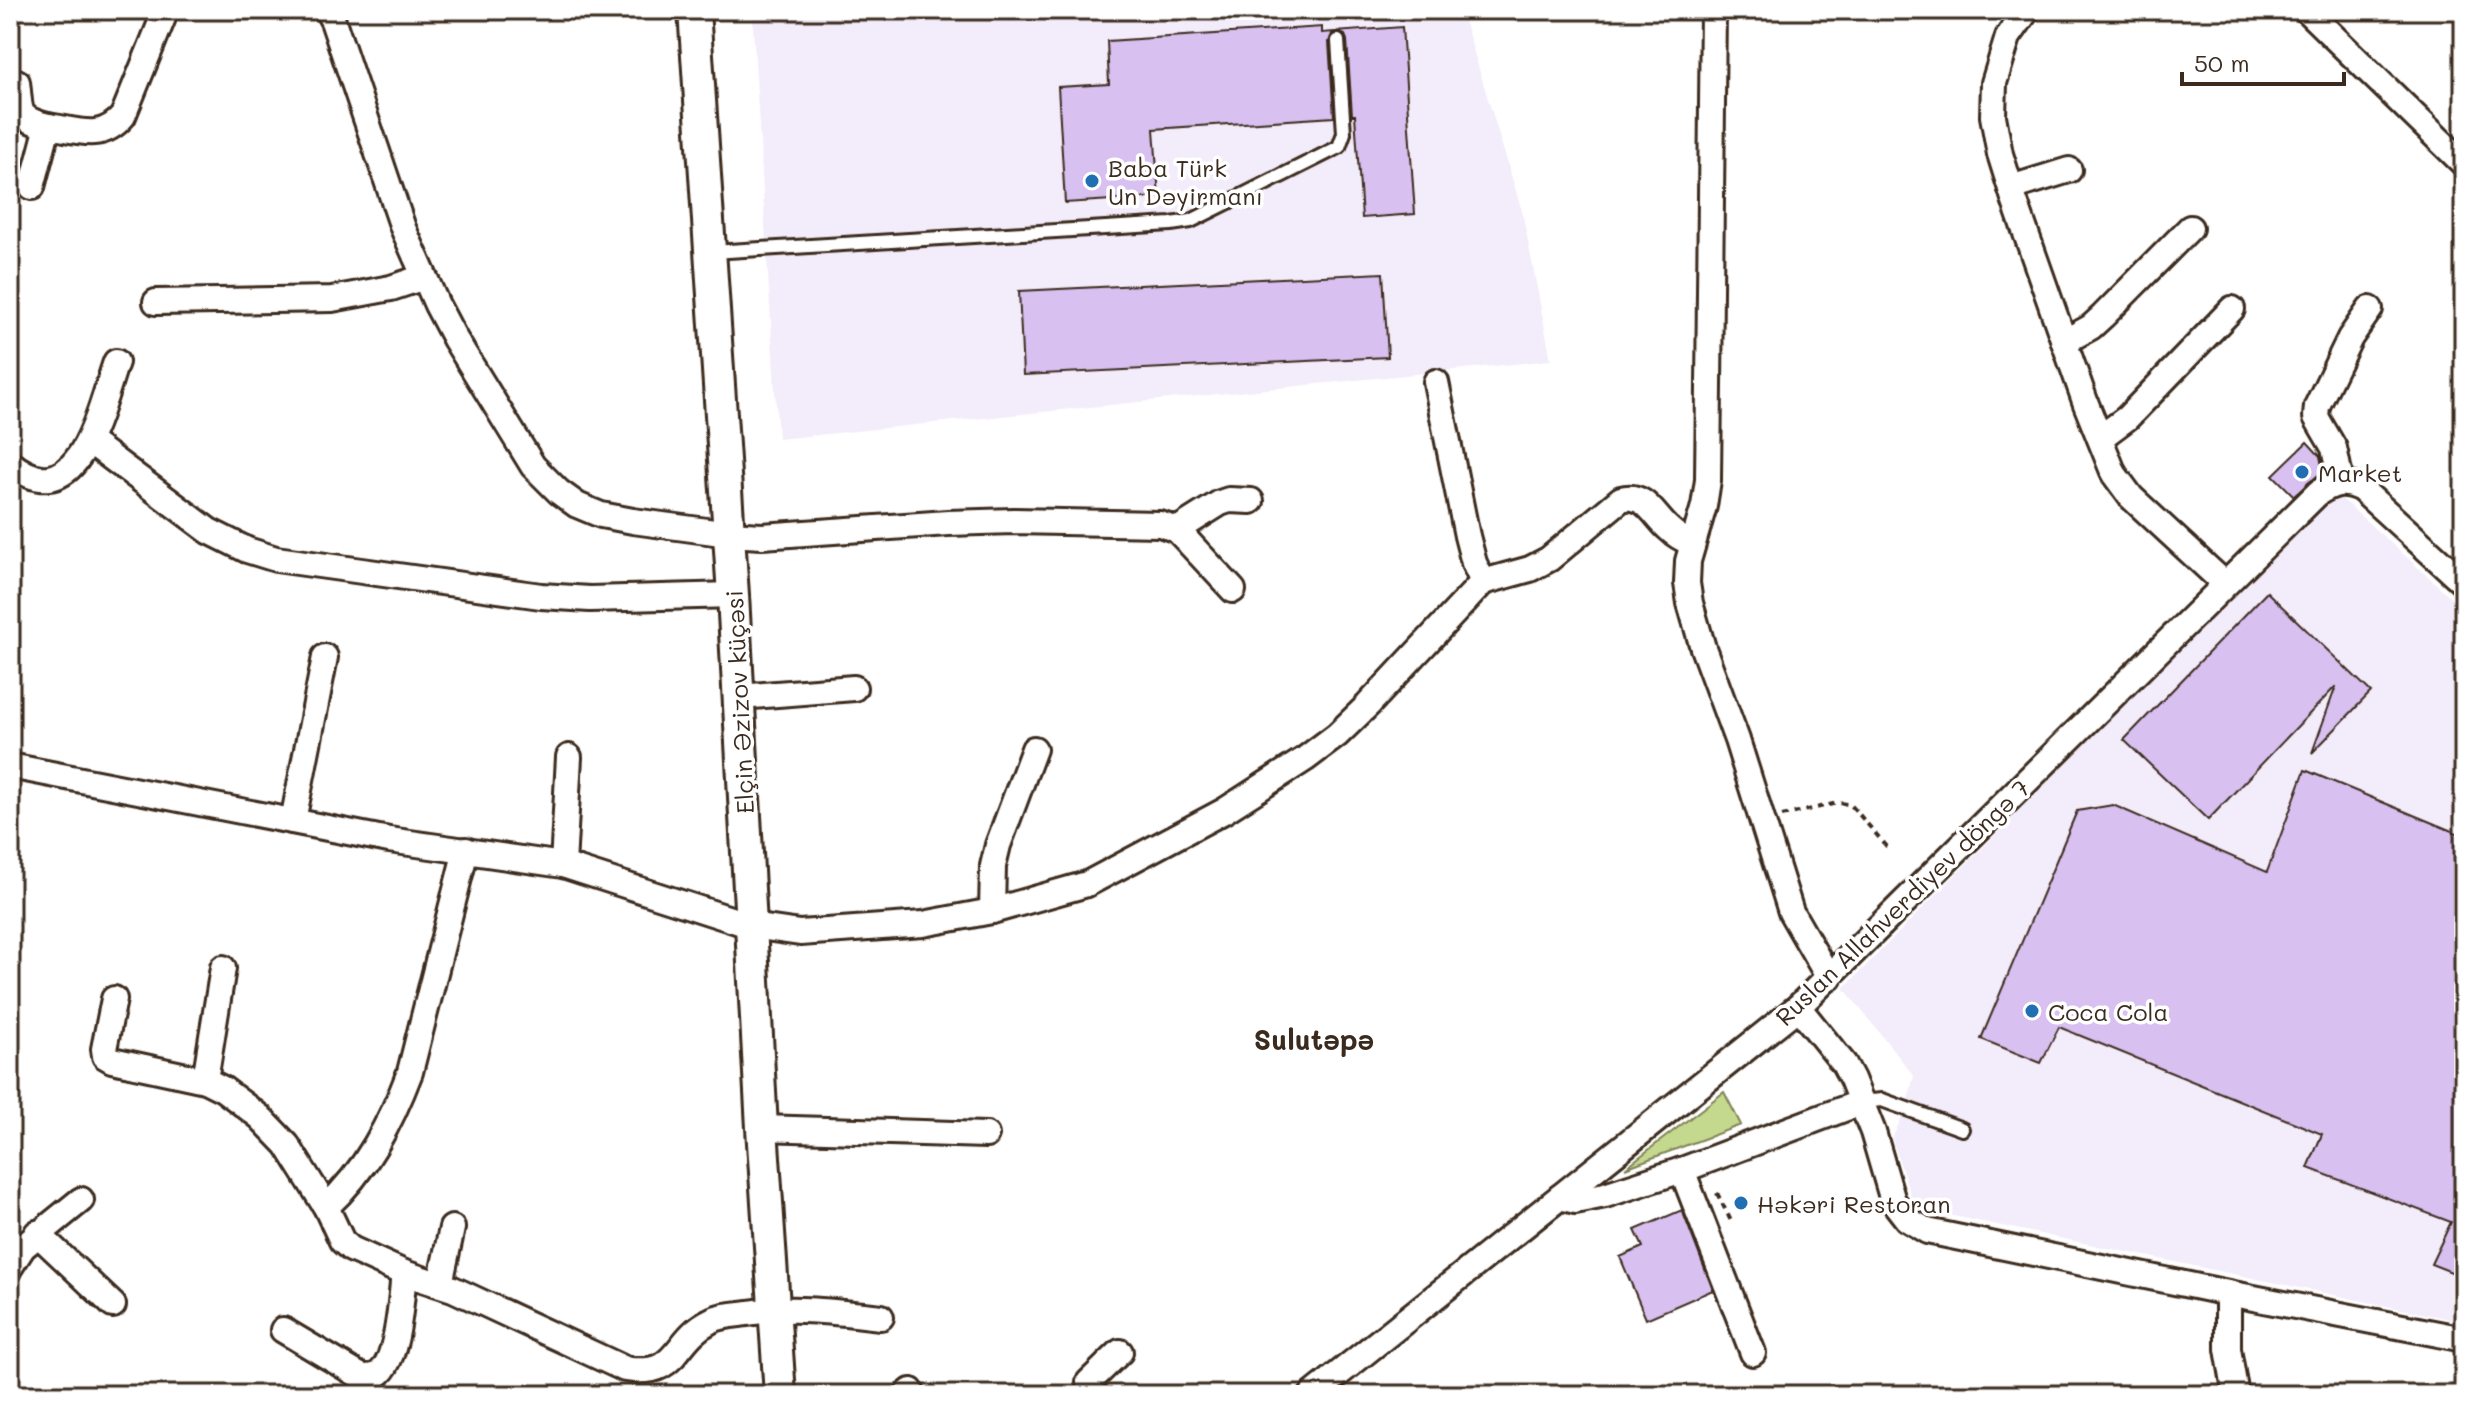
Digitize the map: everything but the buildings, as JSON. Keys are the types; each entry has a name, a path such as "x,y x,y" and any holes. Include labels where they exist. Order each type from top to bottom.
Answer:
{"street":[{"path":"17,82 21,114 28,121 99,133 112,128 123,116 166,10"},
{"path":"327,10 403,228 455,339 541,475 577,505 601,515 762,536 1014,521 1160,524 1177,530 1233,590"},
{"name":"Elçin Əzizov küçəsi","path":"694,10 733,595 780,1395"},
{"path":"1713,10 1708,480 1688,561 1687,583 1690,603 1791,912 1829,978"},
{"path":"2306,10 2464,164"},
{"path":"2024,11 2008,37 1994,83 1993,116 2000,154 2064,342 2114,474 2131,497 2225,584"},
{"path":"32,187 48,126"},
{"path":"2011,188 2069,170"},
{"path":"2064,342 2091,327 2190,228"},
{"path":"156,302 332,299 391,288 424,277"},
{"path":"2100,438 2127,418 2232,309"},
{"path":"2370,309 2350,338 2317,406 2316,417 2334,448 2341,482 2361,489 2464,583"},
{"path":"10,463 17,469 50,479 59,478 71,468 89,441 116,362"},
{"path":"1436,382 1467,536 1483,582"},
{"path":"89,441 209,531 247,550 276,559 553,597 590,599 733,595"},
{"name":"Ruslan Allahverdiyev döngə 7","path":"1312,1395 1798,1007 2318,493 2341,482"},
{"path":"10,766 389,840 563,865 752,926 800,933 923,924 992,911 1087,884 1224,811 1337,735 1483,582 1530,569 1549,559 1621,499 1631,497 1644,501 1667,528 1692,543"},
{"path":"1177,530 1220,503 1229,500 1251,501"},
{"path":"293,821 325,657"},
{"path":"739,697 854,688"},
{"path":"992,911 993,866 998,845 1034,749"},
{"path":"563,865 569,757"},
{"path":"326,1207 354,1175 388,1125 410,1072 466,850"},
{"path":"205,1080 223,968"},
{"path":"114,999 105,1056 205,1080 223,1089 275,1130 326,1207 342,1241 351,1249 404,1273 440,1284 625,1369 640,1371 662,1366 710,1320 774,1308 881,1317"},
{"path":"1798,1007 1844,1064 1862,1102 1893,1201 1907,1219 1927,1231 2464,1339"},
{"path":"1560,1197 1575,1201 1590,1199 1682,1170 1862,1102"},
{"path":"762,1128 986,1135"},
{"path":"1682,1170 1753,1353"},
{"path":"10,1267 37,1233 81,1200"},
{"path":"440,1284 452,1228"},
{"path":"37,1233 113,1305"},
{"path":"283,1330 362,1377 373,1377 383,1370 395,1341 404,1273"},
{"path":"2228,1293 2228,1349 2236,1395"},
{"path":"1089,1395 1089,1382 1120,1352"}],"lane":[{"path":"710,252 1191,221 1339,147 1344,133 1338,41"},
{"path":"1862,1102 1882,1100 1962,1129"}],"path":[{"path":"1762,820 1837,803 1850,804 1889,849"}],"shaded area":[{"name":"Baba Türk Un Dəyirmanı","path":"752,10 1461,10 1522,211 1551,360 778,439"},
{"path":"2334,492 2464,609 2464,1322 1915,1208 1892,1139 1906,1108 1914,1076 1844,988"}],"green space":[{"path":"1724,1092 1741,1125 1625,1168"}],"place":[{"name":"Baba Türk Un Dəyirmanı","path":"1092,181"},
{"name":"Market","path":"2302,472"},
{"name":"Coca Cola","path":"2032,1011"},
{"name":"Həkəri Restoran","path":"1741,1203"}],"district":[{"name":"Sulutəpə","path":"1314,1039"}]}
